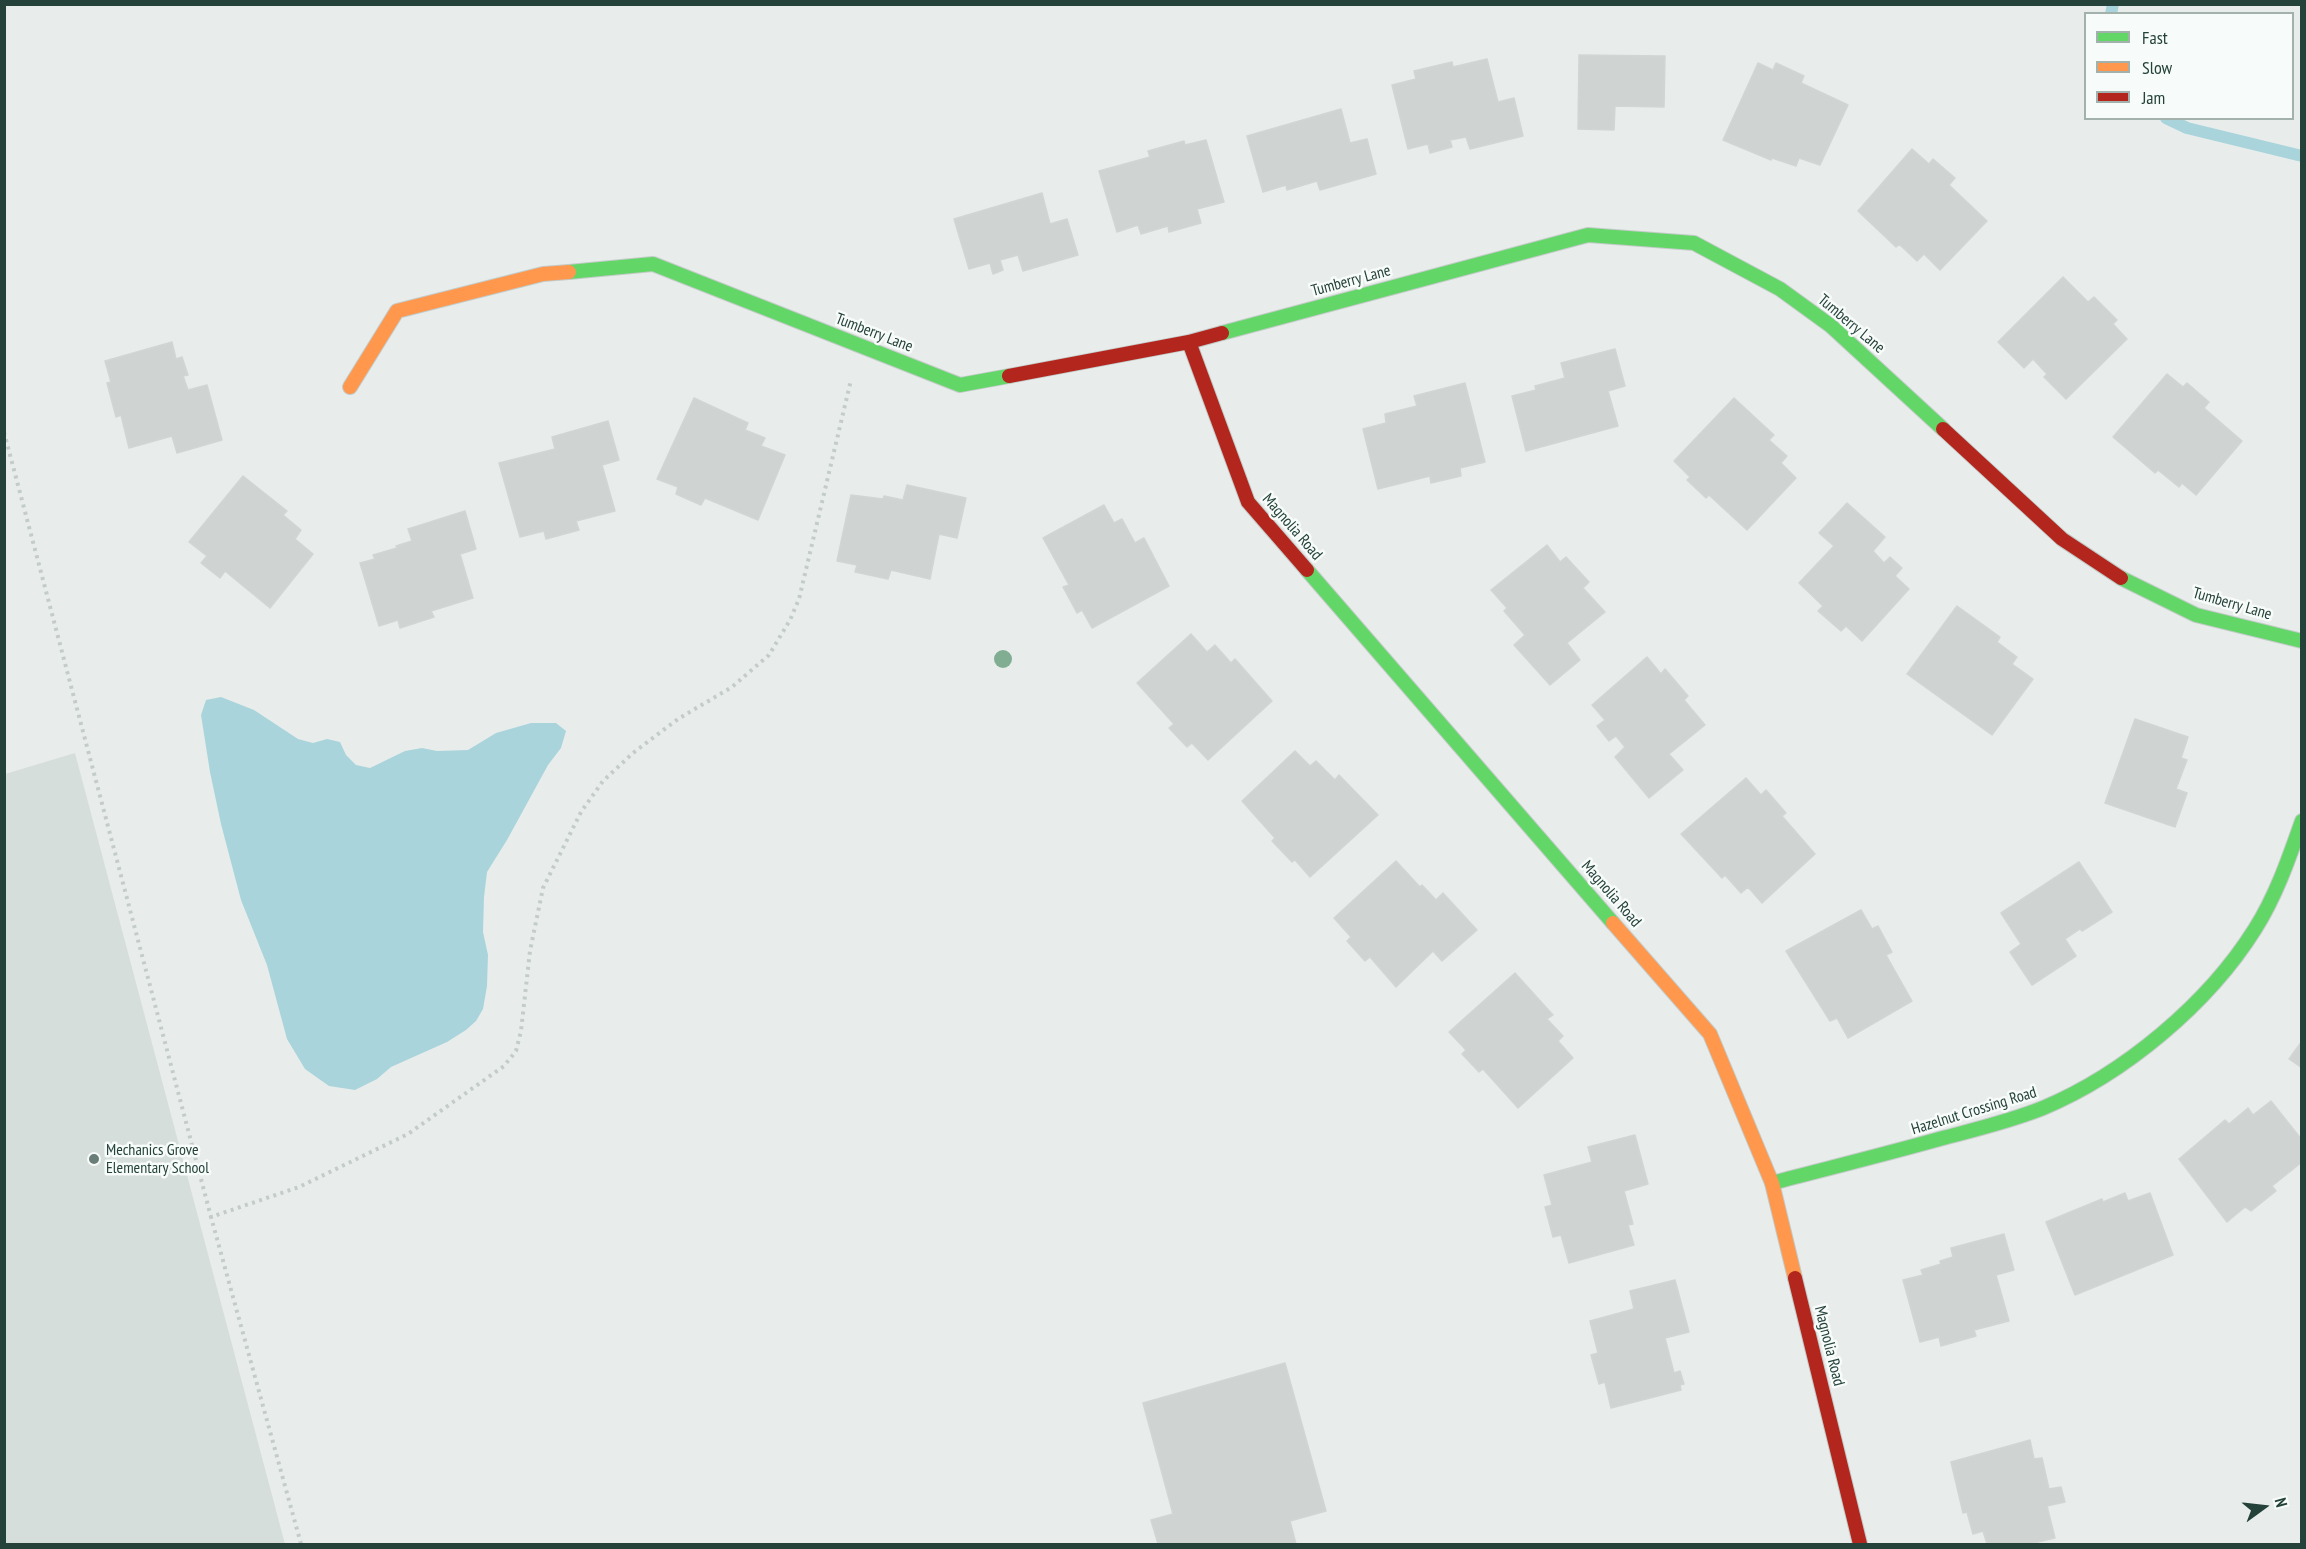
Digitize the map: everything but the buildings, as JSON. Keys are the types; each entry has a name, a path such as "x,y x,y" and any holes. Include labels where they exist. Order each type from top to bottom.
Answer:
{"street":[{"name":"Tumberry Lane","path":"350,387 397,311 543,274 653,264 960,385 1189,342 1588,235 1694,243 1780,289 1831,326 2062,539 2124,580 2196,615 2301,640"},
{"name":"Magnolia Road","path":"1189,342 1248,502 1710,1034 1772,1183 1860,1545"},
{"name":"Hazelnut Crossing Road","path":"1772,1183 1993,1125 2044,1107 2098,1080 2183,1013 2224,971 2256,929 2287,863 2301,821"}],"path":[{"path":"211,1216 299,1187 408,1134 504,1066 516,1051 521,1031 530,951 543,888 581,812 603,781 633,753 678,719 732,687 752,671 769,655 790,621 799,599 859,345"},
{"path":"4,432 211,1216 302,1545"}],"shaded area":[{"name":"Mechanics Grove Elementary School","path":"75,753 285,1544 5,1544 5,774"}],"water":[{"path":"221,697 254,710 298,739 313,743 327,739 340,742 346,755 356,765 370,768 405,751 422,748 437,751 468,750 496,733 531,723 556,723 566,731 561,748 548,765 487,872 483,932 488,955 487,986 483,1009 476,1021 447,1042 391,1067 377,1079 355,1090 329,1086 305,1069 287,1039 267,965 241,900 210,772 201,715 206,700"}],"waterway":[{"path":"2111,12 2113,4"},
{"path":"2170,120 2187,128 2302,156"}],"traffic: fast":[{"path":"1222,333 1588,235 1694,243 1780,289 1831,326 1943,429"},
{"path":"569,272 653,264 960,385 1009,376"},
{"path":"1307,570 1613,923"},
{"path":"2121,578 2196,615 2302,641"},
{"path":"1772,1183 2031,1113 2073,1094 2104,1076 2162,1034 2189,1010 2236,957 2255,929 2276,890 2302,821"}],"traffic: slow":[{"path":"350,387 397,311 543,274 569,272"},
{"path":"1613,923 1710,1034 1772,1183 1795,1278"}],"traffic: jam":[{"path":"1009,376 1189,342 1222,333"},
{"path":"1189,342 1248,502 1307,570"},
{"path":"1943,429 2062,539 2121,578"},
{"path":"1795,1278 1860,1544"}],"place":[{"name":"Mechanics Grove Elementary School","path":"94,1159"}]}
